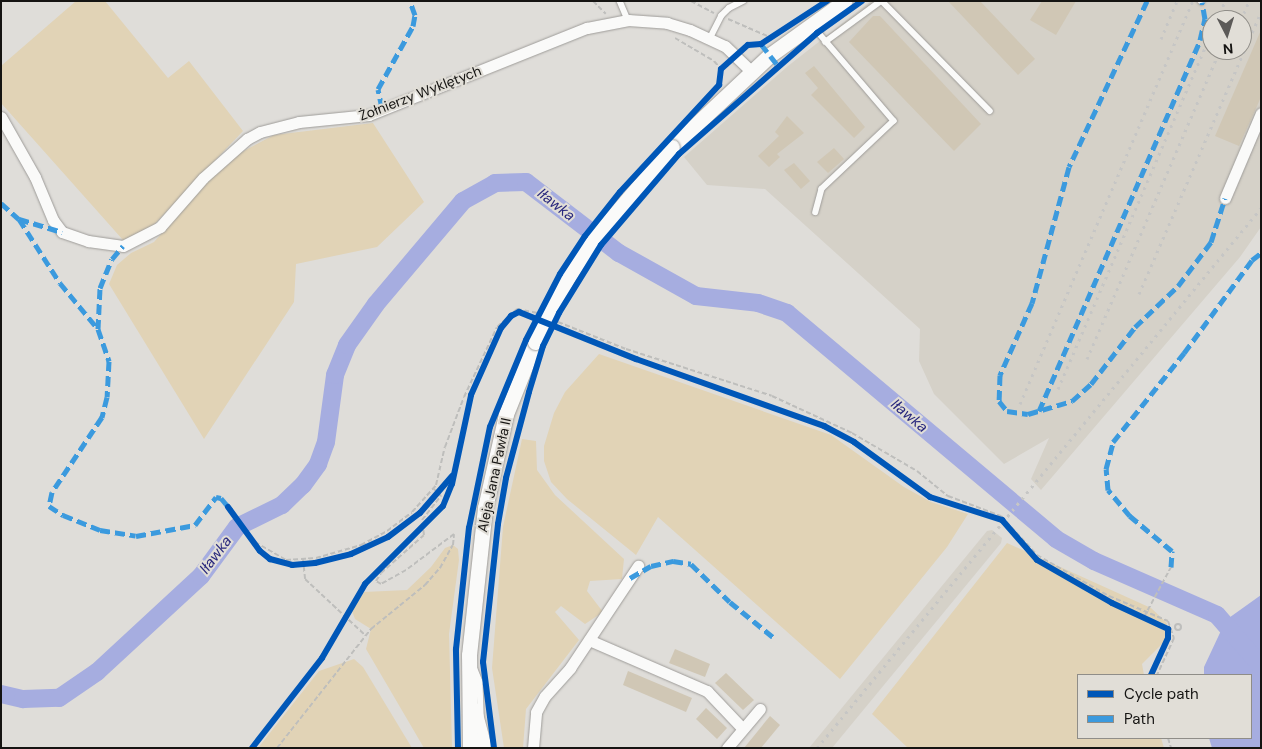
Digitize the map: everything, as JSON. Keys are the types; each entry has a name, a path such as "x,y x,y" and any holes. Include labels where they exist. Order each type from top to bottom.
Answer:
{"main road":[{"name":"Aleja Jana Pawła II","path":"470,748 469,655 485,508 506,414 535,342 564,285 593,240 672,147 752,72 845,1"},
{"name":"Aleja Jana Pawła II","path":"468,689 484,748"}],"street":[{"name":"Żołnierzy Wyklętych","path":"1,117 35,177 53,220 62,232 88,241 123,246 160,228 203,178 247,139 260,132 299,122 369,115 566,36 610,22 628,20 667,23 710,38 730,51 752,72"},
{"path":"1225,198 1261,113"},
{"path":"533,748 536,712 589,640 638,566"},
{"path":"589,640 707,691 743,729"},
{"path":"727,748 760,709"}],"lane":[{"path":"620,1 628,20"},
{"path":"710,38 721,16 729,8 743,1"},
{"path":"825,42 882,1 990,111"},
{"path":"812,25 894,121 822,189 816,212"},
{"path":"469,655 480,682 482,710 479,730"}],"path":[{"path":"593,1 610,22"},
{"path":"691,1 772,38"},
{"path":"672,36 706,55 721,69"},
{"path":"278,748 365,635 425,585 453,544 455,535 452,533 426,557 377,584 378,576 424,535 422,520 440,498 436,491 464,398 496,327 517,308 541,317"},
{"path":"464,420 471,395 504,324 519,312 541,317"},
{"path":"553,322 644,362 754,400"},
{"path":"553,322 626,349 772,396 846,430 916,471 948,496 1001,516 1018,530 1031,551 1109,596 1164,617 1174,628 1174,638 1157,674"},
{"path":"772,406 824,426 868,453"},
{"path":"255,542 260,551 276,562 304,562 338,558 376,543 409,521 436,491 446,483"},
{"path":"368,580 424,527 443,506 450,492"},
{"path":"944,503 1002,520 1013,529 1031,556 1112,603 1164,626 1169,633 1151,674"},
{"path":"304,562 305,579 365,635"},
{"path":"1144,617 1171,567"},
{"path":"342,624 349,608"}],"shaded area":[{"path":"76,1 105,1 168,78 189,61 243,131 149,230 123,240 1,103 1,66"},
{"path":"871,1 1261,1 1261,227 1240,257 1041,490 1031,479 1049,438 1004,464 934,394 919,361 920,329 765,189 707,185 684,157 788,66"},
{"path":"373,123 424,202 377,247 296,264 294,302 204,439 109,284 117,265 131,253 154,242 205,184 240,153 274,135"},
{"path":"599,354 831,435 904,487 931,502 968,514 947,547 840,679 658,517 636,555 567,499 551,482 544,461 544,446 554,413 565,392"},
{"path":"522,439 536,441 537,470 555,495 624,559 622,579 590,581 587,591 603,612 585,624 561,606 555,612 579,640 526,709 523,748 504,748 492,668 503,527"},
{"path":"992,530 1002,538 1001,543 832,748 809,748 987,531"},
{"path":"1007,543 1151,608 1167,623 1167,639 1142,664 1144,674 1077,674 1077,739 1161,739 1164,748 908,748 872,714"},
{"path":"453,545 458,549 459,560 449,634 452,748 424,748 366,649 371,629 355,619 352,611 364,592 407,590 431,567 445,548"},
{"path":"354,659 363,667 412,748 258,748 319,671"}],"water":[{"path":"1261,595 1261,748 1212,748 1209,739 1252,739 1252,674 1204,674 1204,667 1226,620"}],"building":[{"path":"948,1 980,1 1035,59 1018,75"},
{"path":"1042,1 1076,1 1056,35 1030,20"},
{"path":"873,16 880,16 981,124 954,151 849,42"},
{"path":"1261,30 1261,97 1239,146 1215,136 1248,60 1252,60 1252,51"},
{"path":"814,66 865,127 854,138 811,95 818,88 805,73"},
{"path":"787,116 804,133 777,154 780,157 769,167 758,156 779,136 775,132"},
{"path":"834,148 844,159 828,173 817,162"},
{"path":"794,163 810,181 801,189 784,170"},
{"path":"675,649 710,664 705,677 669,663"},
{"path":"628,671 692,698 686,712 623,685"},
{"path":"726,673 754,700 743,710 715,683"},
{"path":"706,708 727,728 717,739 696,719"},
{"path":"770,716 780,725 761,748 744,748"}],"waterway":[{"name":"Iławka","path":"1,694 23,699 59,698 97,672 201,576 237,527 282,505 303,485 318,464 326,442 335,375 347,345 376,304 463,201 495,183 526,182 619,253 696,296 758,303 787,313 1056,539 1094,561 1217,615 1261,666"}],"railway":[{"path":"1161,39 1177,1"},
{"path":"1020,404 1193,1"},
{"path":"1221,10 1225,1"},
{"path":"1245,10 1249,1"},
{"path":"1139,294 1261,12"},
{"path":"1058,389 1202,55"},
{"path":"1087,359 1216,60"},
{"path":"817,748 1261,208"}],"marked path":[{"path":"382,108 378,89 413,26 415,15 410,1"},
{"path":"1147,1 1069,167 1032,303 1000,375 999,401 1007,411 1028,414 1072,401 1091,384 1135,327 1178,286 1211,242 1225,198"},
{"path":"1039,411 1200,40 1205,19 1202,2"},
{"path":"761,44 778,66"},
{"path":"1,203 19,219 62,232"},
{"path":"19,219 60,283 98,329 109,361 107,397 102,417 52,492 49,506 63,515 100,530 136,536 195,525 216,497 221,498 231,510"},
{"path":"98,329 100,288 112,259 123,246"},
{"path":"1171,567 1172,551 1130,516 1108,490 1106,469 1113,442 1184,353 1252,260 1261,253"},
{"path":"630,578 651,566 673,561 691,564 730,602 773,637"}],"cycle path":[{"path":"458,748 456,649 469,528 490,427 526,340 560,274 585,236 620,192 719,85 721,69 748,45 761,44 827,1"},
{"path":"494,748 483,662 498,524 506,478 529,392 543,346 559,313 601,245 679,154 817,33 862,1"},
{"path":"252,748 322,658 365,584 443,506 452,484 471,395 501,328 511,316 519,312 636,359 824,426 854,442 930,497 1002,520 1037,560 1112,603 1168,629 1168,638 1151,674"},
{"path":"228,507 260,551 270,559 292,565 315,563 351,554 388,537 420,513 452,476"}]}
